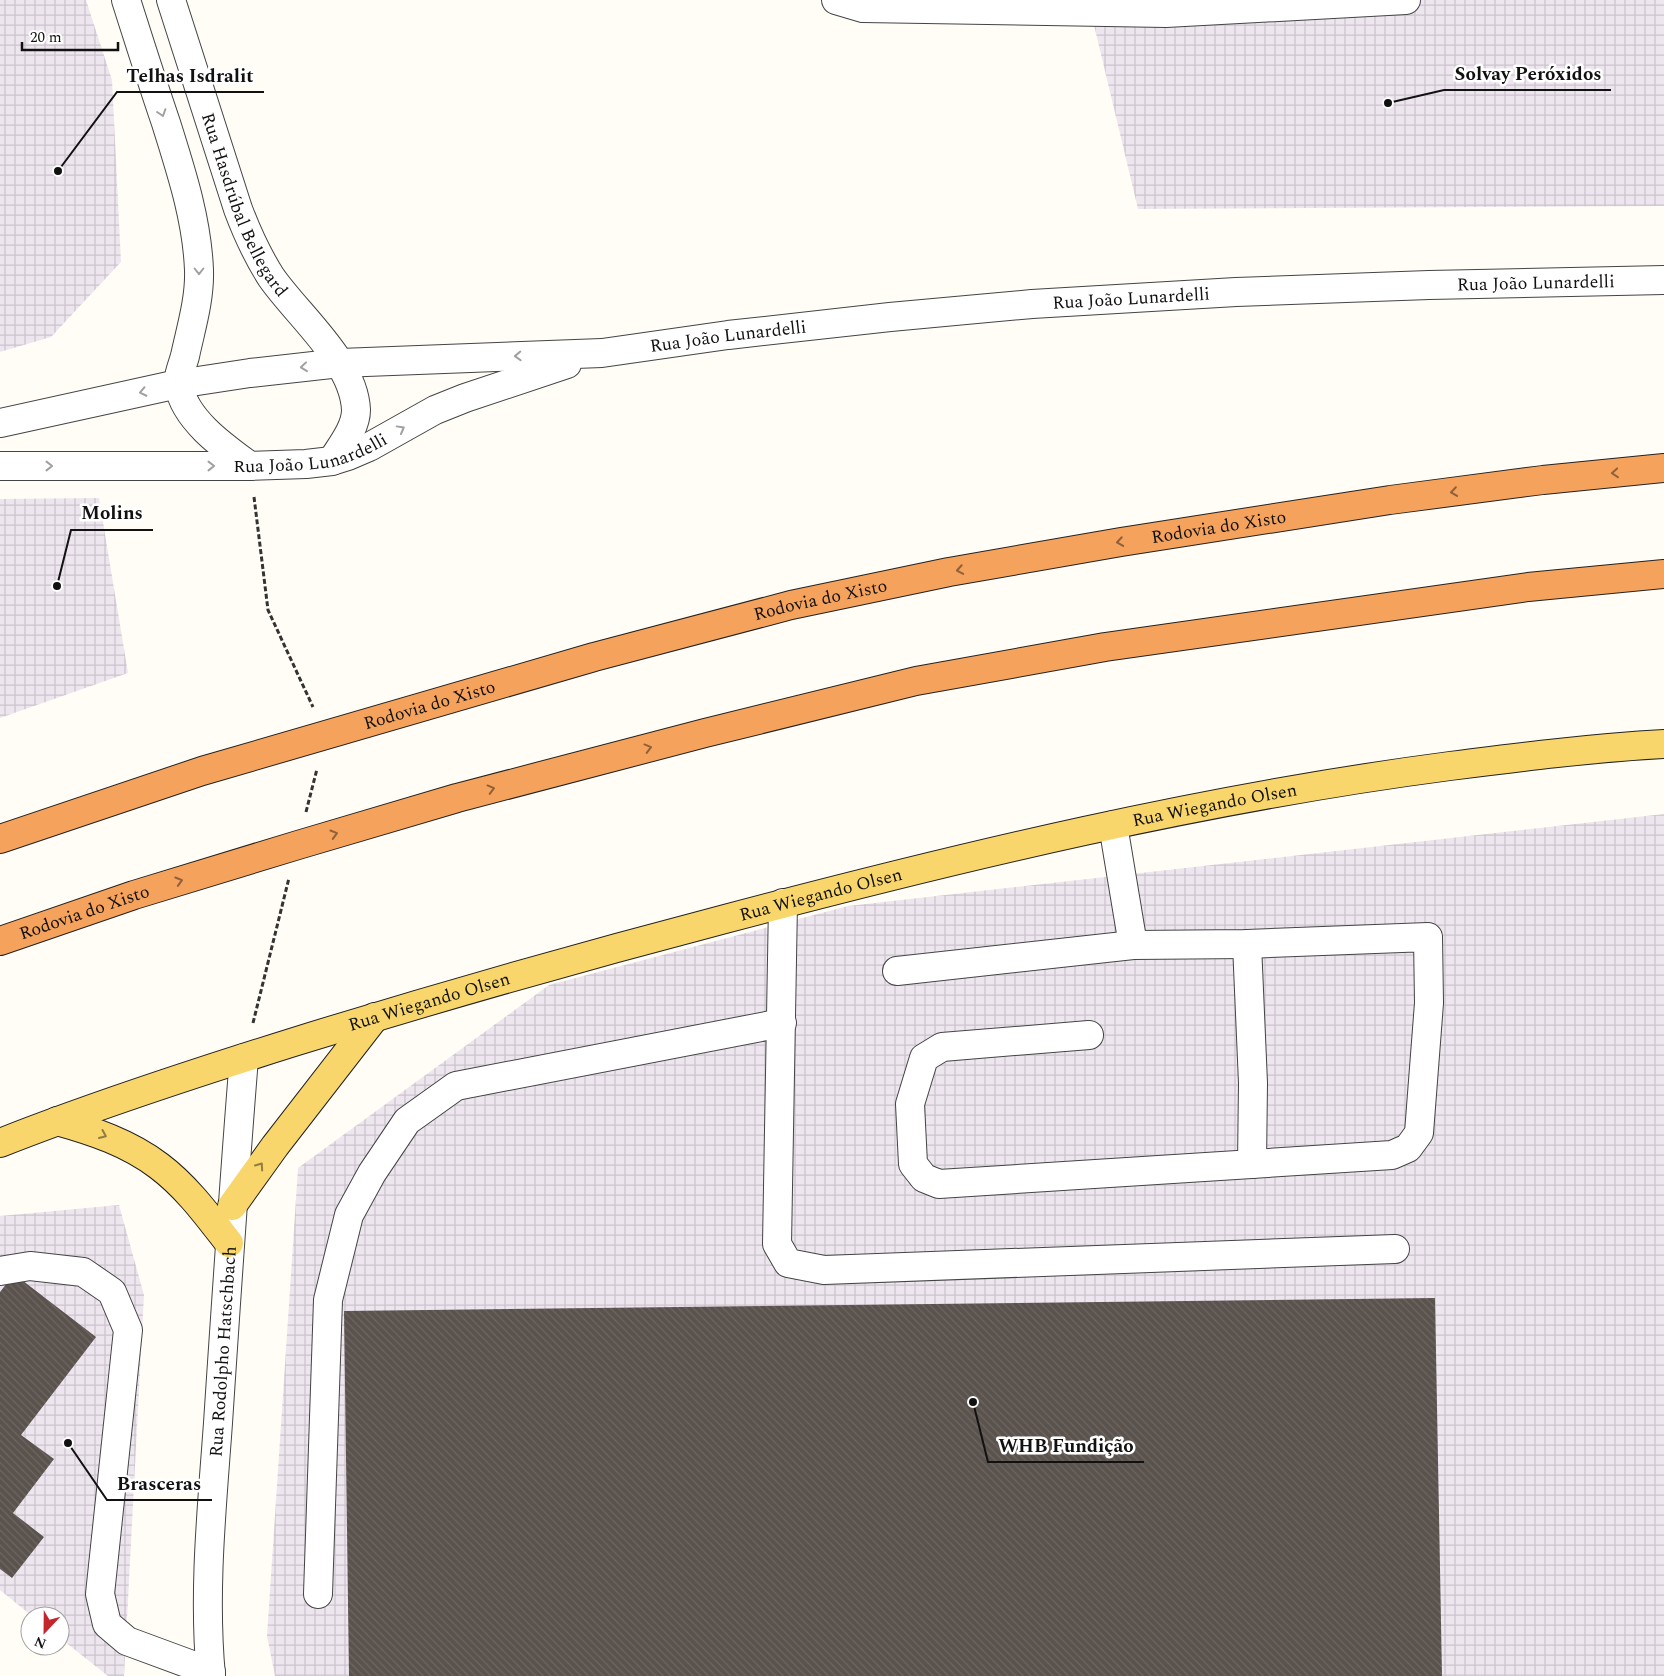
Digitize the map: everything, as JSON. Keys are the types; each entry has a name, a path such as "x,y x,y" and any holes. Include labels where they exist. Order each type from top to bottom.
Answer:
{"highway":[{"name":"Rodovia do Xisto","path":"0,839 202,771 326,734 594,657 791,605 949,572 1121,542 1390,500 1543,480 1664,468"},
{"name":"Rodovia do Xisto","path":"0,941 134,895 298,844 457,798 705,733 916,681 1104,647 1528,587 1664,574"}],"main road":[{"name":"Rua Wiegando Olsen","path":"0,1143 57,1121 244,1058 375,1017 626,945 1003,850 1236,800 1381,775 1519,757 1664,744"},
{"path":"232,1206 280,1138 375,1017"},
{"path":"57,1121 96,1132 126,1146 159,1166 193,1198 229,1243"}],"street":[{"path":"126,0 181,172 197,241 199,273 196,305 178,384 186,406 205,430 250,466"},
{"name":"Rua Hasdrúbal Bellegard","path":"171,0 238,209 251,243 271,277 340,363 352,386 356,411 350,433 332,461"},
{"path":"836,0 863,4 1166,13 1406,0"},
{"name":"Rua João Lunardelli","path":"0,423 178,384 250,373 340,363 602,353 728,335 1032,304 1236,292 1429,284 1664,280"},
{"name":"Rua João Lunardelli","path":"0,466 250,466 332,461 369,447 435,410 465,398 602,353"},
{"path":"1113,825 1133,945"},
{"path":"783,904 776,1244 788,1263 824,1270 1395,1249"},
{"path":"897,971 1133,945 1247,944 1428,936 1429,1003 1424,1081 1419,1133 1408,1148 1392,1154 939,1184 924,1178 913,1164 910,1104 924,1058 942,1047 1089,1035"},
{"path":"1247,944 1253,1083 1252,1164"},
{"path":"318,1594 328,1300 349,1215 372,1173 407,1121 456,1086 782,1023"},
{"name":"Rua Rodolpho Hatschbach","path":"211,1674 208,1616 209,1557 229,1243 244,1058"},
{"path":"0,1271 30,1266 83,1272 112,1292 128,1330 100,1594 106,1624 127,1641 211,1674"}],"path":[{"path":"244,1058 326,734 268,610 250,466"}],"shaded area":[{"path":"0,0 86,0 112,80 121,262 51,337 0,352"},
{"path":"1088,0 1664,0 1664,206 1138,209"},
{"path":"99,498 128,673 0,718 0,499"},
{"path":"1664,814 1664,1676 275,1676 267,1636 298,1168 549,985 848,906"},
{"path":"119,1205 144,1295 124,1676 108,1676 70,1646 70,1606 20,1606 0,1590 0,1216"}],"building":[{"path":"14,1274 96,1337 21,1435 54,1459 13,1513 44,1537 12,1578 0,1569 0,1292"},
{"path":"1435,1298 1442,1676 349,1676 344,1311"}],"place":[{"name":"Solvay Peróxidos","path":"1388,103"},
{"name":"Telhas Isdralit","path":"58,171"},
{"name":"Molins","path":"57,586"},
{"name":"WHB Fundição","path":"973,1402"},
{"name":"Brasceras","path":"68,1443"}]}
